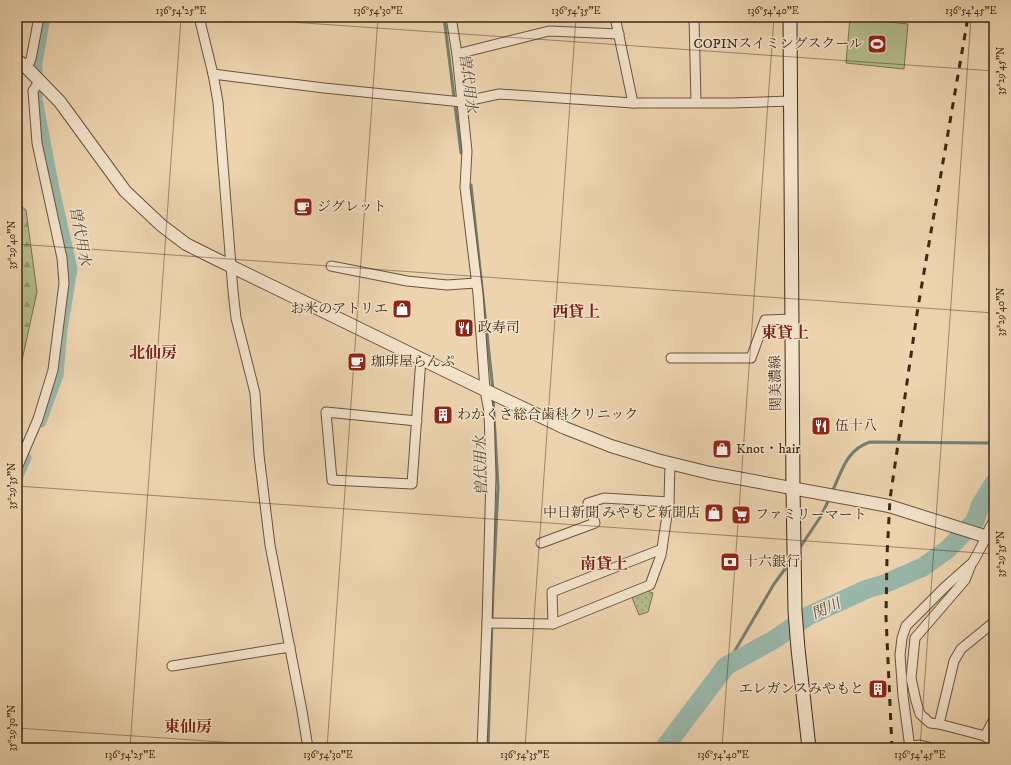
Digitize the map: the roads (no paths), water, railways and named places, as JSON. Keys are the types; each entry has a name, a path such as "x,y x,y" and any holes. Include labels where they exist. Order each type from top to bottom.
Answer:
{"main road":[{"name":"関美濃線","path":"790,17 795,611 809,748"}],"street":[{"path":"28,68 32,59 39,17"},
{"path":"198,17 213,74 218,102 236,318 256,393 259,455 270,545 308,748"},
{"path":"451,17 457,54 467,151 465,187 476,283 485,390 489,412 491,476 488,623 482,748"},
{"path":"616,17 633,103"},
{"path":"694,17 696,102"},
{"path":"457,54 550,32 619,34"},
{"path":"17,60 28,68 60,102 125,191 160,225 186,244 232,267 565,428 611,446 710,473 890,506 989,537"},
{"path":"213,74 324,88 462,102 500,94 633,103 731,103 790,101"},
{"path":"17,468 38,419 53,370 64,283 62,258 37,143 33,91 40,80"},
{"path":"331,266 407,281 447,285 476,283"},
{"path":"671,358 752,358 765,320 792,319"},
{"path":"417,421 326,412 332,480 412,484 417,421 421,358"},
{"path":"488,623 553,624 650,585 662,549 669,502 670,463"},
{"path":"541,543 595,523 588,502 604,498 669,502"},
{"path":"994,521 989,529 989,537 972,562 964,580 915,638 912,678 916,702 920,714 930,723 985,736 994,744"},
{"path":"553,624 552,592 662,549"},
{"path":"932,748 920,745 910,747 903,696 900,655 902,638 906,626 972,562"},
{"path":"939,724 954,661 961,649 994,622"},
{"path":"172,666 290,647"},
{"path":"985,736 994,719"}],"waterway":[{"name":"曽代用水","path":"41,422 58,375 62,329 72,269 54,189 37,99 37,63 45,17"},
{"name":"曽代用水","path":"444,17 461,153"},
{"name":"曽代用水","path":"471,185 493,390"},
{"name":"曽代用水","path":"488,748 498,487 493,397"},
{"path":"832,492 842,469 850,456 855,450 870,442 994,442"},
{"name":"曽代用水","path":"17,478 26,458"},
{"name":"関川","path":"664,748 726,666 775,639 808,616 867,589 884,584 923,567 948,549 975,521 980,506 994,483"},
{"path":"799,549 821,516 830,497"},
{"path":"726,666 774,584 790,562"}],"railway":[{"path":"892,748 886,617 890,499 918,307 968,17"}],"place":[{"name":"COPINスイミングスクール","path":"877,44"},
{"name":"ジグレット","path":"303,207"},
{"name":"お米のアトリエ","path":"402,309"},
{"name":"政寿司","path":"464,328"},
{"name":"珈琲屋らんぷ","path":"357,362"},
{"name":"わかくさ総合歯科クリニック","path":"443,415"},
{"name":"伍十八","path":"821,426"},
{"name":"Knot・hair","path":"722,449"},
{"name":"中日新聞 みやもと新聞店","path":"714,513"},
{"name":"ファミリーマート","path":"741,515"},
{"name":"十六銀行","path":"730,562"},
{"name":"エレガンスみやもと","path":"878,689"}],"district":[{"name":"西貸上","path":"576,312"},
{"name":"東貸上","path":"785,333"},
{"name":"北仙房","path":"153,353"},
{"name":"南貸上","path":"604,564"},
{"name":"東仙房","path":"188,727"}]}
